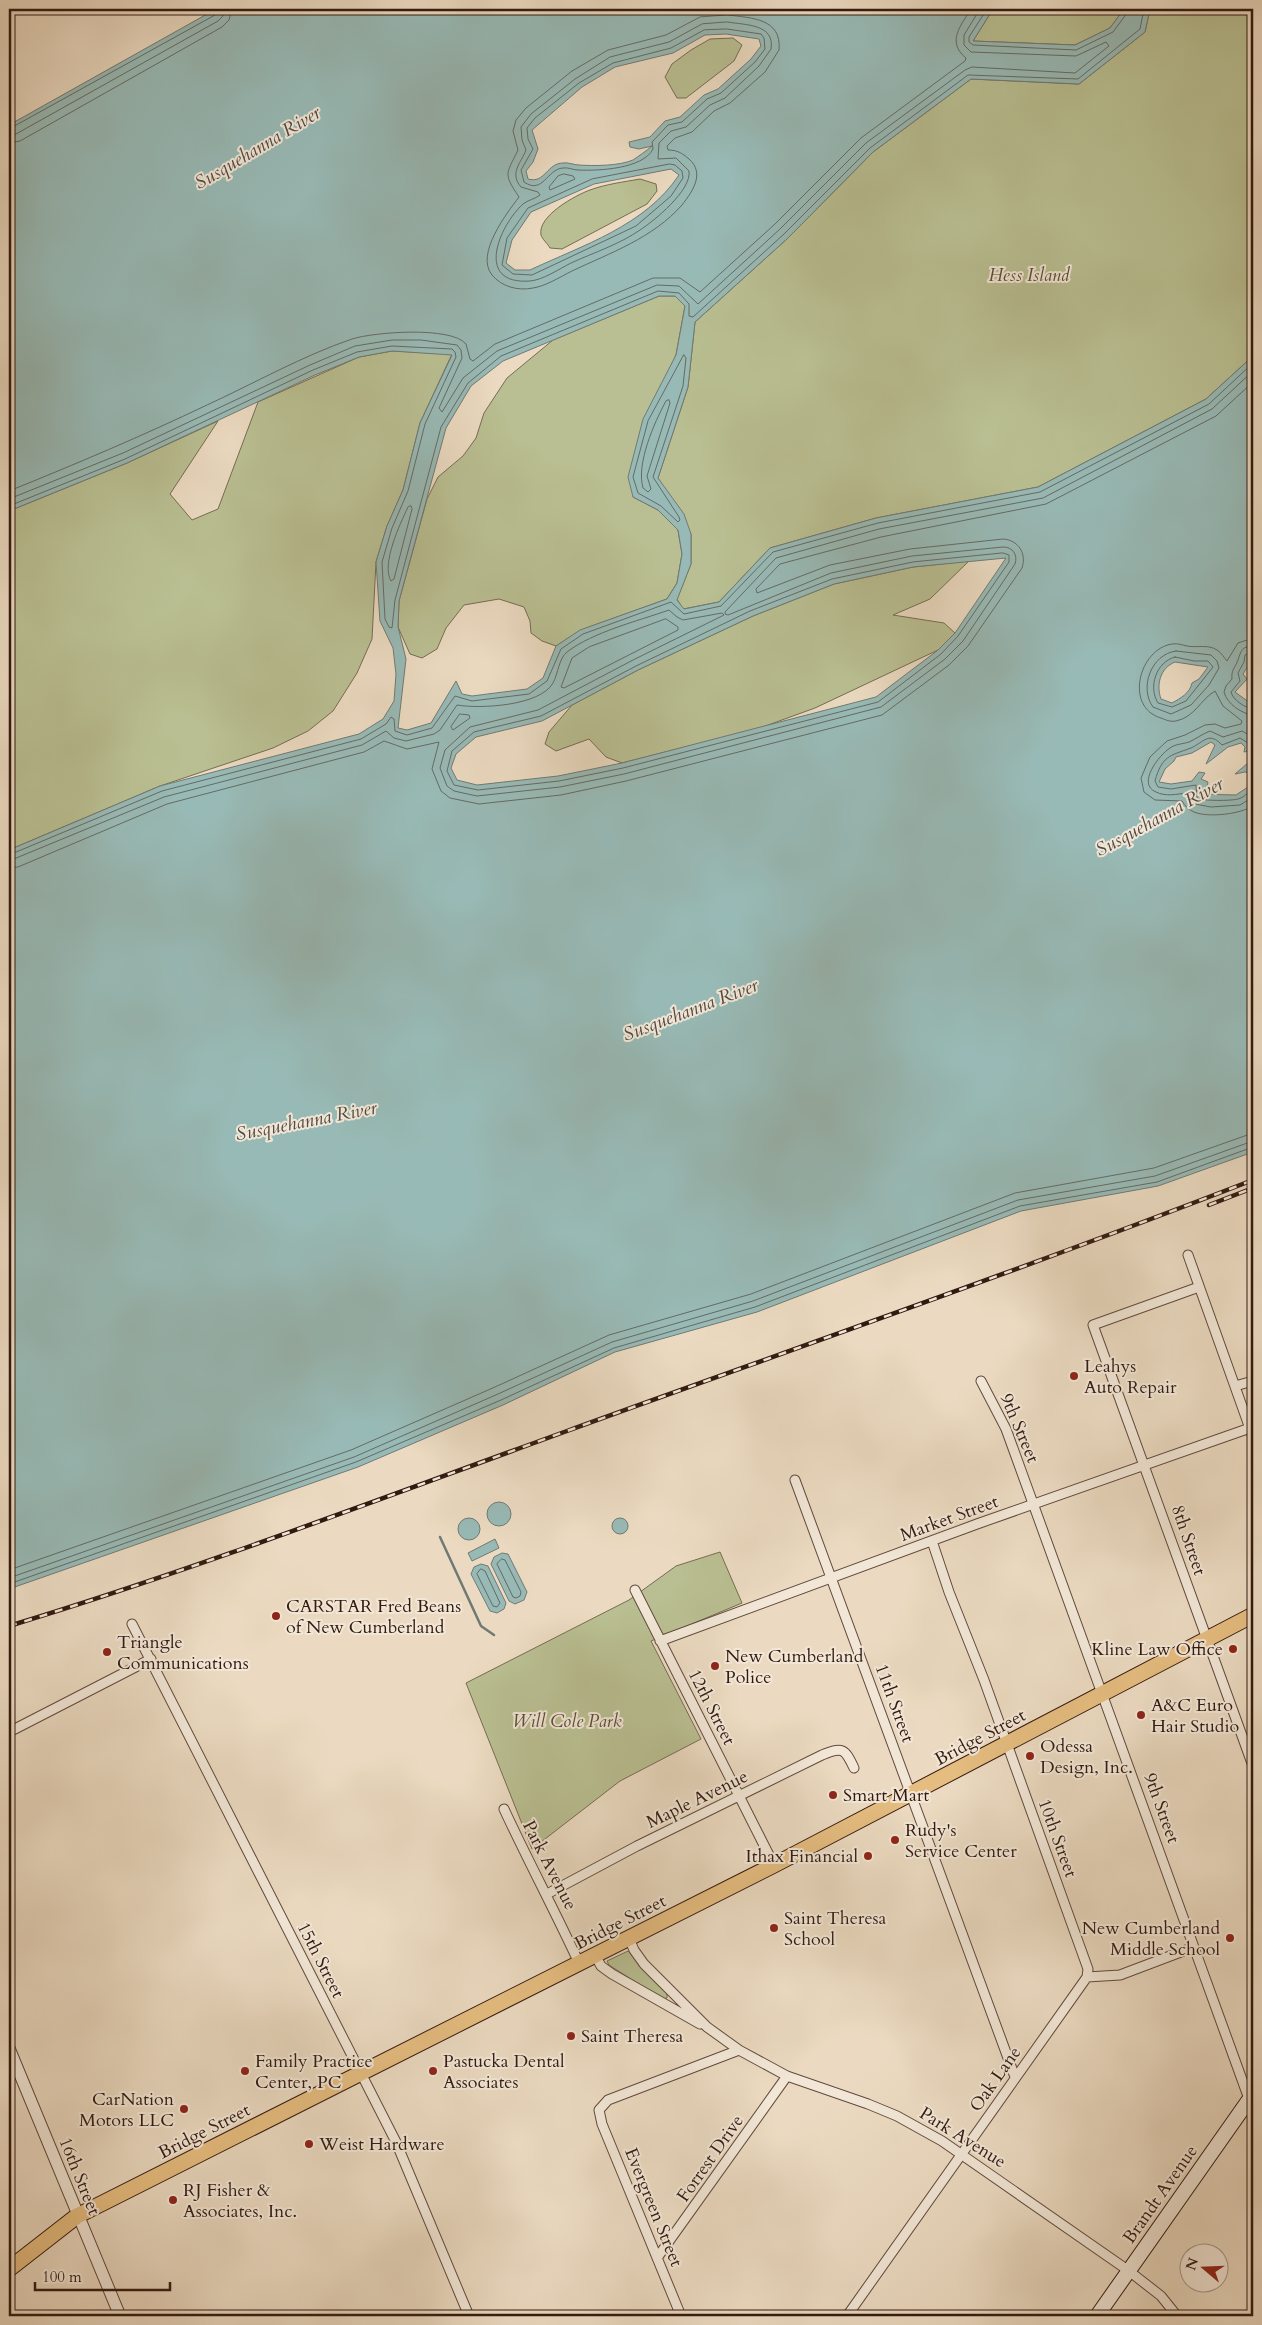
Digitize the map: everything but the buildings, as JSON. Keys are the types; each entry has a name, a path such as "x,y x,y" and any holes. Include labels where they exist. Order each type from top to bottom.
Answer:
{"main road":[{"name":"Bridge Street","path":"9,2268 77,2216 774,1865 1253,1616"},
{"name":"Brandt Avenue","path":"1097,2316 1252,2101"}],"street":[{"path":"1188,1255 1252,1433"},
{"name":"8th Street","path":"1199,1287 1093,1325 1146,1465 1253,1766"},
{"name":"9th Street","path":"981,1381 1006,1429 1194,1947 1252,2101"},
{"path":"1234,1386 1253,1381"},
{"name":"Market Street","path":"660,1641 1033,1504 1146,1465 1252,1433"},
{"name":"11th Street","path":"795,1480 1015,2077"},
{"name":"10th Street","path":"932,1541 1088,1969 1088,1977"},
{"name":"12th Street","path":"635,1590 774,1865"},
{"name":"15th Street","path":"132,1624 359,2073 396,2142 469,2316"},
{"path":"9,1732 150,1660"},
{"name":"Maple Avenue","path":"547,1894 637,1846 835,1750 846,1751 854,1768"},
{"name":"Park Avenue","path":"504,1809 547,1894 578,1963"},
{"name":"Park Avenue","path":"629,1938 640,1959 707,2027"},
{"path":"1088,1977 1120,1975 1194,1947"},
{"name":"Park Avenue","path":"595,1955 601,1966 612,1974 644,1994 707,2027 739,2050 787,2076 897,2116 962,2153 1129,2271 1161,2296 1177,2316"},
{"name":"Oak Lane","path":"847,2316 1015,2077 1088,1977"},
{"name":"16th Street","path":"9,2048 120,2316"},
{"name":"Evergreen Street","path":"681,2316 602,2124 599,2110 608,2100 739,2050"},
{"name":"Forrest Drive","path":"657,2258 787,2076"}],"green space":[{"path":"993,9 1124,9 1110,28 1075,45 973,41"},
{"name":"Hess Island","path":"1150,9 1253,9 1253,356 1206,399 1038,487 876,518 770,548 719,602 683,609 677,599 691,564 691,534 658,478 688,387 695,322 788,238 873,152 971,79 1079,84 1145,32"},
{"path":"733,38 742,45 734,61 686,98 677,98 665,77 672,64 710,39"},
{"path":"640,179 656,184 657,191 647,204 562,249 550,248 541,235 541,228 545,221 567,201 596,188"},
{"path":"659,296 675,296 685,306 676,355 664,381 633,497 658,510 678,530 682,554 677,583 667,599 581,630 556,646 542,641 531,633 530,621 524,607 499,599 464,605 446,628 437,649 422,658 410,654 398,627 399,601 427,499 438,477 463,456 476,438 484,413 507,378 553,340"},
{"path":"392,351 452,354 420,423 403,490 387,526 376,562 372,639 357,673 333,711 308,731 273,748 160,786 9,850 9,511 127,463 218,421 170,494 192,520 218,509 258,402 359,357"},
{"path":"969,561 930,599 893,615 944,623 955,633 938,650 815,708 757,729 622,763 606,757 589,739 556,751 545,744 549,732 572,705 638,670 753,616 834,584 913,567"},
{"name":"Will Cole Park","path":"720,1552 742,1603 651,1641 701,1739 620,1781 532,1849 466,1683 629,1600 676,1566"},
{"path":"628,1951 667,1993 667,1998 662,1999 609,1965 607,1961"}],"water":[{"name":"Susquehanna River","path":"216,9 993,9 973,41 1075,45 1110,28 1124,9 1150,9 1145,32 1079,84 971,79 873,152 788,238 695,322 688,387 658,478 684,514 691,534 691,564 677,600 684,609 719,602 770,548 876,518 1038,487 1206,399 1253,356 1253,656 1248,658 1251,661 1243,674 1247,679 1235,692 1253,705 1253,745 1249,751 1244,752 1245,747 1241,743 1228,747 1206,764 1215,745 1211,742 1192,753 1176,757 1165,769 1159,782 1171,784 1192,781 1199,772 1205,773 1201,779 1208,782 1207,788 1196,794 1236,795 1248,787 1251,773 1235,774 1248,763 1249,756 1253,758 1253,1152 1158,1186 1021,1211 757,1312 615,1352 503,1405 358,1467 9,1589 9,850 160,786 359,734 383,719 394,701 396,674 393,648 380,621 376,562 387,526 403,490 420,423 452,355 392,351 359,357 315,375 127,463 9,511 9,125","holes":["726,34 759,39 761,46 751,59 718,89 704,95 680,117 665,121 650,137 629,142 630,147 639,149 652,146 633,160 606,165 558,164 538,179 528,179 526,171 533,162 538,149 532,130 582,87 615,67 673,53 705,35","671,169 679,175 665,193 649,208 612,232 530,270 515,270 506,263 512,240 531,212 594,184","659,296 675,296 685,306 676,355 643,419 628,477 633,497 658,510 678,530 682,554 677,583 667,599 580,630 556,646 543,678 527,689 472,696 462,694 456,681 431,723 407,730 398,728 406,659 398,627 399,601 446,428 471,386 503,361","1006,558 955,633 938,650 876,697 622,763 558,776 477,785 457,780 451,768 456,754 476,737 542,721 638,670 753,616 834,584 913,567","1175,662 1208,667 1199,679 1192,683 1187,692 1172,703 1161,699 1160,694 1160,678 1166,668"]},
{"path":"499,1502 508,1505 511,1514 508,1523 499,1526 490,1523 487,1514 490,1505"},
{"path":"469,1518 477,1521 480,1529 477,1537 469,1540 461,1537 458,1529 461,1521"},
{"path":"620,1518 628,1526 620,1534 612,1526"},
{"path":"495,1539 499,1548 472,1561 468,1553"},
{"path":"502,1553 508,1554 527,1592 524,1600 515,1604 509,1601 491,1564 494,1557"},
{"path":"481,1564 488,1566 506,1603 504,1609 497,1613 490,1611 471,1574 474,1567"}],"waterway":[{"path":"440,1537 481,1626 494,1635"}],"railway":[{"path":"9,1626 149,1581 289,1532 997,1276 1253,1180"},
{"path":"1209,1205 1253,1188"}],"place":[{"name":"Leahys Auto Repair","path":"1074,1376"},
{"name":"CARSTAR Fred Beans of New Cumberland","path":"276,1616"},
{"name":"Kline Law Office","path":"1233,1649"},
{"name":"Triangle Communications","path":"107,1652"},
{"name":"New Cumberland Police","path":"715,1666"},
{"name":"A&C Euro Hair Studio","path":"1141,1715"},
{"name":"Odessa Design, Inc.","path":"1030,1756"},
{"name":"Smart Mart","path":"833,1795"},
{"name":"Rudy's Service Center","path":"895,1840"},
{"name":"Ithax Financial","path":"868,1856"},
{"name":"Saint Theresa School","path":"774,1928"},
{"name":"New Cumberland Middle School","path":"1230,1938"},
{"name":"Saint Theresa","path":"571,2036"},
{"name":"Family Practice Center, PC","path":"245,2071"},
{"name":"Pastucka Dental Associates","path":"433,2071"},
{"name":"CarNation Motors LLC","path":"184,2109"},
{"name":"Weist Hardware","path":"309,2144"},
{"name":"RJ Fisher & Associates, Inc.","path":"173,2200"}]}
